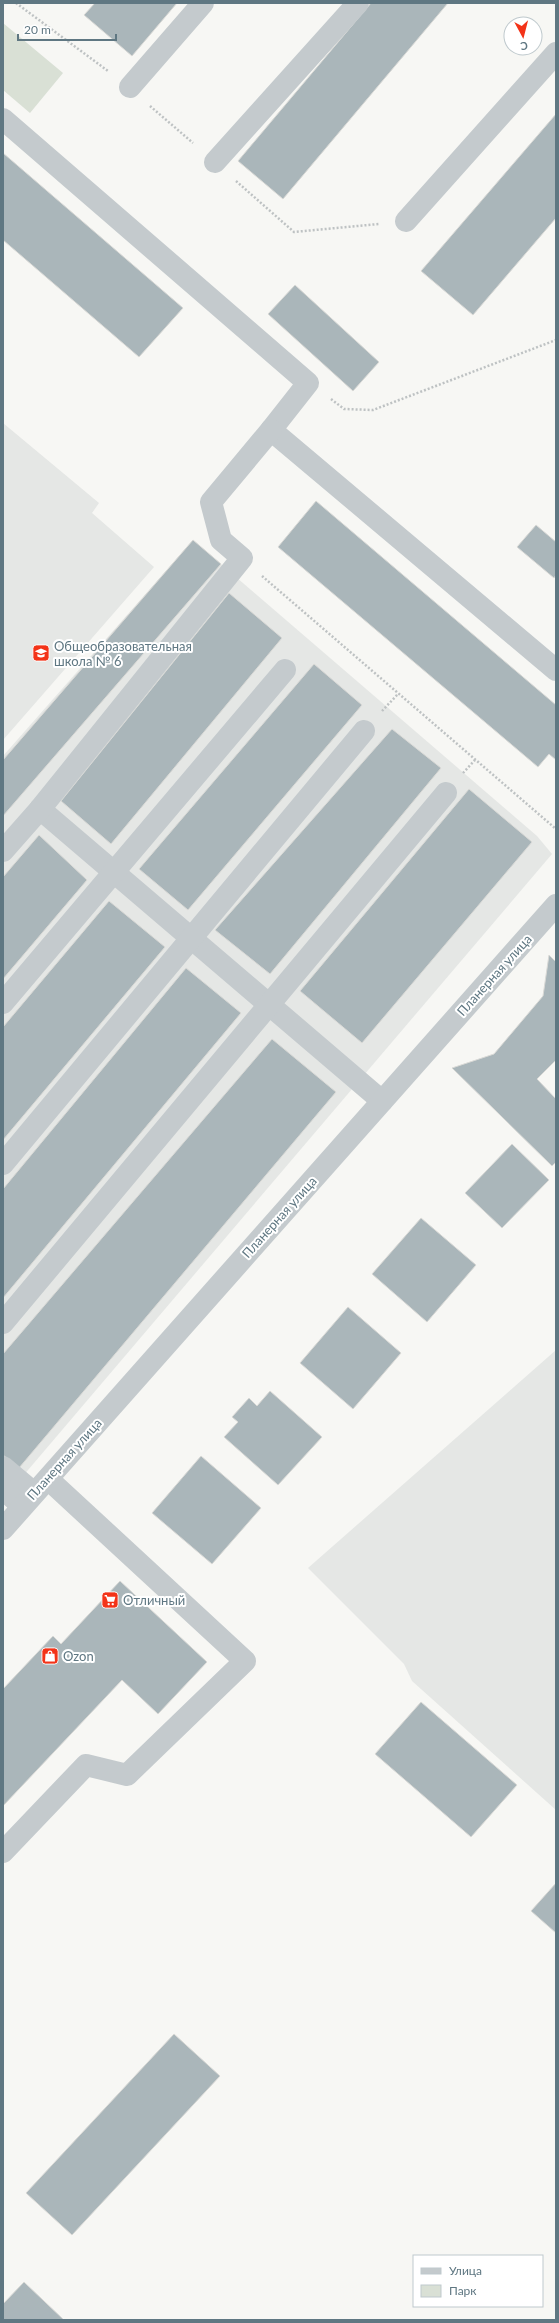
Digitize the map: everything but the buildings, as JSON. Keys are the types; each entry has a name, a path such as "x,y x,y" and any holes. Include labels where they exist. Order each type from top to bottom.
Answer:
{"street":[{"path":"130,88 203,3"},
{"path":"215,162 358,3"},
{"path":"406,221 556,53"},
{"path":"3,119 308,383 211,502 220,540 242,558 40,809 3,851"},
{"path":"271,430 556,670"},
{"path":"3,1003 285,670"},
{"path":"3,1164 364,731"},
{"path":"3,1323 446,793"},
{"path":"40,809 382,1101"},
{"name":"Планерная улица","path":"3,1529 556,905"},
{"path":"3,1467 245,1661 127,1775 86,1765 3,1852"},
{"path":"3,1489 34,1493"}],"path":[{"path":"308,383 344,409 373,410 556,340"},
{"path":"242,558 556,829"}],"shaded area":[{"name":"Общеобразовательная школа № 6","path":"3,423 99,503 92,513 154,567 3,740"},
{"path":"193,540 537,836 552,854 17,1483 3,1471 3,756"},
{"path":"556,1350 556,1810 412,1681 404,1664 308,1568"}],"green space":[{"path":"3,23 63,73 30,113 3,90"}],"place":[{"name":"Общеобразовательная школа № 6","path":"41,653"},
{"name":"Отличный","path":"110,1600"},
{"name":"Ozon","path":"50,1656"}]}
